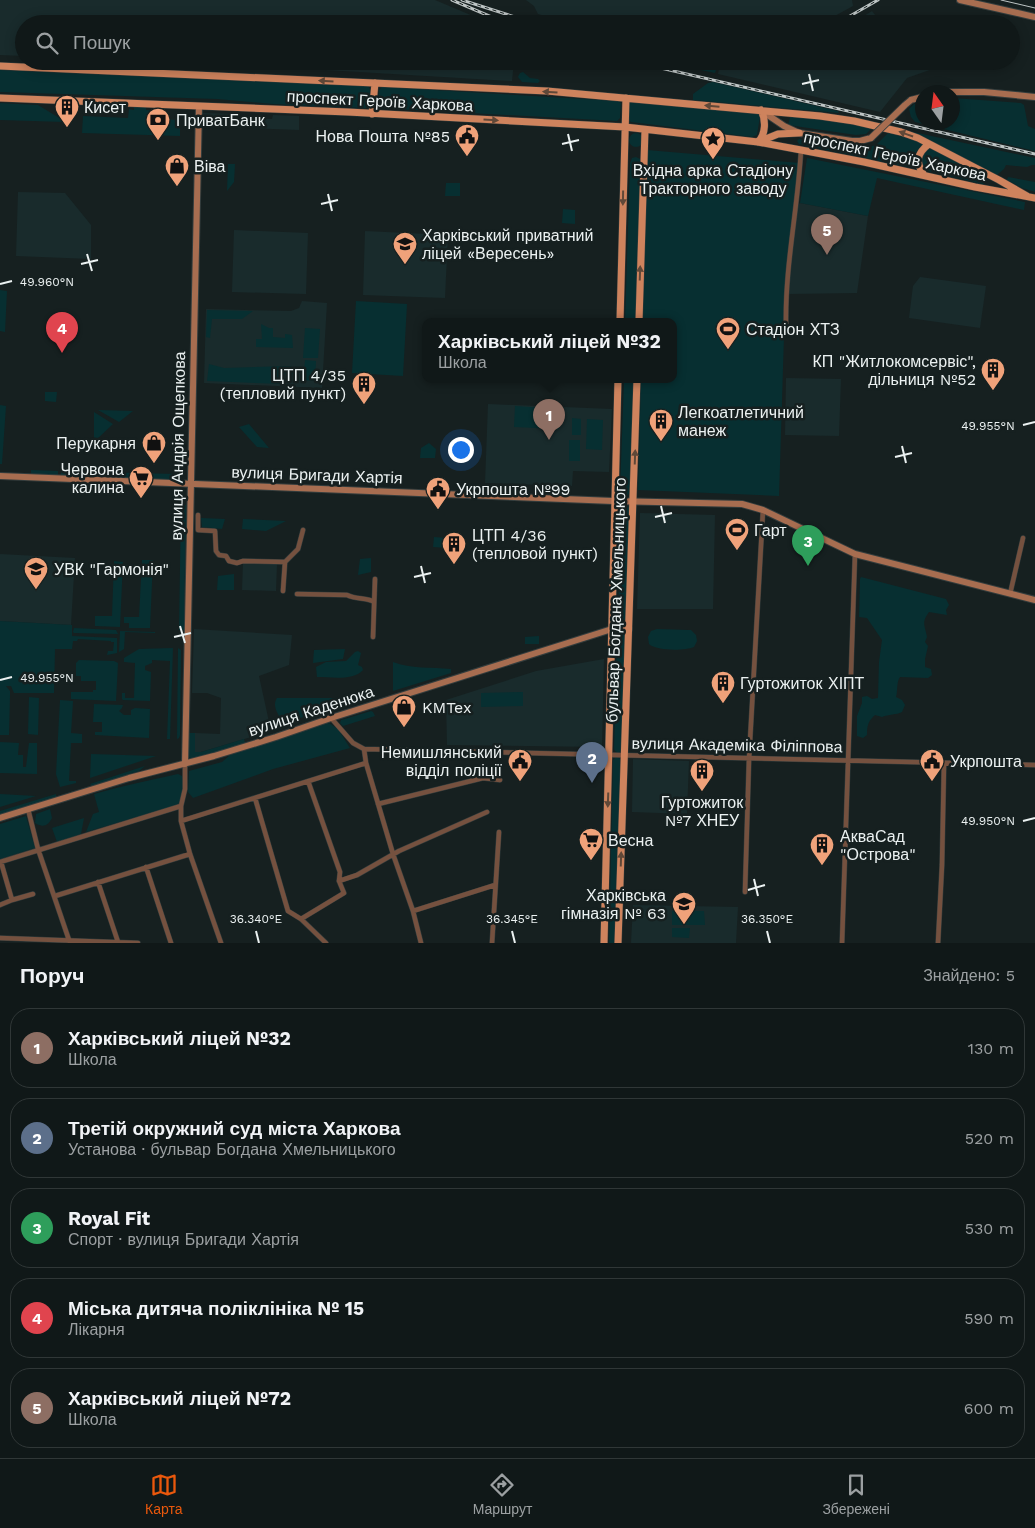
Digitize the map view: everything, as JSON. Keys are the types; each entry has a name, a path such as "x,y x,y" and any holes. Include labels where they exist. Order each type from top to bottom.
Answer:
{"main road":[{"name":"проспект Героїв Харкова","path":"0,66 15,67"},
{"name":"проспект Героїв Харкова","path":"88,70 524,90 820,116 854,121 901,132 929,144 1031,197"},
{"path":"372,114 375,83"},
{"name":"проспект Героїв Харкова","path":"0,98 625,127 758,142 1031,197"},
{"path":"620,318 626,98"},
{"path":"758,142 764,129 764,119 761,110"},
{"path":"639,318 645,130"},
{"path":"758,142 778,134 799,132"},
{"path":"924,175 919,166 918,156 929,144"},
{"path":"975,187 988,184 988,174"},
{"name":"бульвар Богдана Хмельницького","path":"604,943 618,383"},
{"name":"бульвар Богдана Хмельницького","path":"618,943 637,383"}],"street":[{"path":"960,0 1035,18"},
{"path":"960,92 984,92 1035,97"},
{"path":"761,110 784,126 799,132 860,141 871,138 905,105 915,99"},
{"name":"вулиця Андрія Ощепкова","path":"185,764 199,106"},
{"path":"786,324 793,222 802,150"},
{"name":"вулиця Бригади Хартія","path":"0,476 633,502 742,504 763,510 855,554 1035,600"},
{"path":"745,892 749,759 763,510"},
{"path":"198,515 198,530 216,531 217,554 226,556 229,561 236,563 243,561 285,562"},
{"path":"283,591 285,562 298,549 303,530"},
{"path":"1010,594 1023,538"},
{"path":"842,943 855,554"},
{"path":"373,637 375,579"},
{"path":"297,594 347,596 374,602"},
{"name":"вулиця Каденюка","path":"0,818 129,778 185,764 276,737 612,628 629,628"},
{"path":"332,718 352,743 364,749 366,763 393,854 414,911 421,943"},
{"name":"вулиця Академіка Філіппова","path":"364,749 1035,765"},
{"path":"181,821 366,763"},
{"path":"938,943 944,763"},
{"path":"185,764 185,789 181,806 181,821 190,854 221,943"},
{"path":"378,804 483,778 500,780"},
{"path":"301,919 344,893 339,881 340,872 308,781"},
{"path":"255,798 288,911 301,919 326,943"},
{"path":"12,900 0,862 181,806"},
{"path":"28,810 38,849 70,942"},
{"path":"339,881 357,876 393,854 487,812"},
{"path":"492,943 498,832"},
{"path":"55,896 190,854"},
{"path":"146,868 171,943"},
{"path":"98,882 118,942"},
{"path":"414,911 495,885"},
{"path":"0,905 33,894"},
{"path":"0,938 138,943"}],"shaded area":[{"path":"0,0 435,0 471,15 15,15 15,56 0,55"},
{"path":"526,0 852,0 853,6 836,15 542,15 538,14 534,6"},
{"path":"872,11 875,15 866,15"},
{"path":"0,70 368,86 370,89 369,105 366,108 273,104 217,99 0,92"},
{"path":"327,70 513,70 512,81"},
{"path":"701,70 716,70 715,73"},
{"path":"719,70 930,70 907,78 880,112 718,74"},
{"path":"523,72 530,78 540,81 538,83 522,82 518,77"},
{"path":"713,82 838,111 839,113 693,100 693,94 708,83"},
{"path":"382,87 618,101 621,103 620,118 617,121 379,108 379,90"},
{"path":"960,99 1021,103 1024,105 1028,126 1035,129 1035,151 948,130 960,130"},
{"path":"632,101 756,112 760,116 757,135 752,137 631,122 628,120 627,104"},
{"path":"0,103 38,105 66,122 0,120"},
{"path":"914,104 915,122 911,117 909,109"},
{"path":"134,107 146,107 146,110 155,111 155,119 180,120 180,136 82,133 83,116 128,118 129,109 134,110"},
{"path":"201,113 234,114 237,117 272,119 273,115 299,116 299,130 201,126"},
{"path":"791,114 872,128 866,134 856,135 788,125"},
{"path":"913,132 1035,158 1035,165 1027,167 1006,165 997,175"},
{"path":"633,133 639,133 643,140 639,147 633,147 629,143 629,137"},
{"path":"888,133 923,144 915,154 914,168 799,144 797,141 799,139 865,148 876,145"},
{"path":"931,148 987,178 987,181 983,184 924,170 921,163 922,157"},
{"name":"Стадіон ХТЗ","path":"647,150 800,163 785,305 779,496 638,490 641,383 677,383 677,318 643,318"},
{"path":"632,158 640,159 641,163 636,318 625,318 630,163"},
{"path":"807,158 1025,202 1024,210 877,178 868,216 800,203"},
{"path":"228,164 235,164 234,182 227,191"},
{"path":"1008,177 1035,182 1035,192 1007,180"},
{"path":"446,183 460,183 460,196 445,196"},
{"path":"18,192 65,193 91,225 91,259 16,256"},
{"path":"800,203 868,216 857,293 788,294 797,206"},
{"path":"563,209 575,210 575,224 562,223"},
{"path":"234,230 308,233 306,294 232,292"},
{"name":"Харківський приватний ліцей «Вересень»","path":"365,231 448,235 445,298 363,295"},
{"path":"920,277 986,286 980,328 909,318 913,286"},
{"path":"0,290 7,291 5,332 0,331"},
{"path":"302,301 327,303 322,388 204,383 206,309 291,311 299,308"},
{"path":"356,301 407,304 403,376 352,373"},
{"path":"207,310 253,311 242,319 212,319 210,338 206,337"},
{"path":"261,324 273,328 273,337 285,338 285,334 292,335 293,348 256,347 256,339 262,339"},
{"path":"305,328 320,329 318,358 303,358"},
{"path":"305,360 316,361 315,381 303,380"},
{"path":"209,364 224,368 291,366 293,374 282,374 282,384 207,381"},
{"path":"786,378 841,379 839,436 785,435"},
{"path":"624,383 634,383 630,491 627,498 622,496 620,491"},
{"path":"45,392 57,392 56,402 45,401"},
{"path":"488,404 612,409 609,472 573,471 572,486 485,483"},
{"path":"0,405 6,406 2,464 0,464"},
{"path":"515,406 560,409 559,429 514,427"},
{"path":"98,410 133,411 119,422"},
{"path":"94,412 113,424 94,442"},
{"path":"572,418 581,419 581,435 572,435"},
{"path":"587,419 603,420 602,450 586,449"},
{"path":"249,424 269,448 257,447 239,427"},
{"path":"569,440 580,440 580,461 569,461"},
{"path":"429,443 436,449 435,458 420,458 421,448"},
{"path":"31,470 58,471 58,476 31,476"},
{"path":"61,471 88,473 88,478 61,477"},
{"path":"92,472 177,474 176,480 92,478"},
{"path":"181,505 186,505 184,630 179,630"},
{"path":"622,506 628,506 630,509 627,617 625,620 618,616"},
{"path":"640,513 715,515 713,609 637,609"},
{"path":"201,518 225,519 222,529 202,527"},
{"path":"243,519 286,521 266,531 242,529"},
{"path":"434,537 447,538 447,548 433,547"},
{"path":"565,551 579,551 578,560 565,559"},
{"name":"УВК \"Гармонія\"","path":"0,554 75,558 71,625 0,621"},
{"path":"371,558 371,572 358,575 360,559"},
{"path":"142,560 153,560 150,628 129,628 129,623 124,623 124,617 139,617"},
{"path":"114,561 123,562 120,627 95,626 95,616 112,616"},
{"path":"243,562 277,564 276,591 242,590"},
{"path":"234,574 234,590 217,590 218,576"},
{"path":"861,577 946,599 949,605 946,610 947,615 929,612 924,622 927,637 925,642 928,646 925,667 931,669 932,675 928,678 900,677 896,697 902,700 905,705 902,712 882,717 875,715 868,724 867,735 863,738 857,736 857,716 862,703 862,697 878,698 882,640 867,618 859,617"},
{"path":"0,621 72,625 72,636 117,638 117,653 107,655 108,651 113,651 114,642 111,641 78,639 73,641 72,649 55,649 54,693 14,693 11,686 6,686 10,691 9,735 0,735"},
{"path":"74,628 116,630 118,634 74,633"},
{"path":"194,629 292,635 289,665 259,676 271,731 201,752 195,752 195,733 220,734 221,698 207,693 192,693"},
{"path":"657,629 691,630 696,635 697,641 694,647 690,648 671,650 658,648 649,644 648,637 651,631"},
{"path":"120,631 155,633 125,632 124,649 119,652"},
{"path":"621,632 625,634 621,751 618,753 614,749 617,634"},
{"path":"539,636 539,644 525,644 525,637"},
{"path":"173,648 170,739 167,739 170,661 152,660 152,663 145,666 145,670 151,672 150,701 123,700 122,693 125,693 125,698 134,698 135,663 124,662 124,658 139,649"},
{"path":"178,648 181,652 180,735 177,739"},
{"path":"345,649 343,659 313,663 314,650"},
{"path":"358,651 361,653 358,665 363,670 359,673 342,678 317,677 316,667 326,662 346,661"},
{"path":"604,659 602,747 447,745 446,700 536,671"},
{"path":"79,660 114,661 118,663 116,701 71,699 71,692 93,692 93,690 96,690 96,681 81,681 81,676 76,676 76,663"},
{"path":"393,662 414,667 451,669 451,673 393,691"},
{"path":"523,692 523,706 481,707 481,693"},
{"path":"29,697 39,698 38,735 28,734"},
{"path":"277,698 357,699 355,704 319,715 303,717 284,725 275,705"},
{"path":"60,700 73,701 71,733 82,734 82,743 71,743 69,781 76,781 76,783 60,787 56,774"},
{"path":"94,704 123,705 119,711 124,715 131,715 131,710 135,708 150,709 149,738 95,735 95,732 102,732 102,722 93,722"},
{"path":"371,711 375,716 343,726 340,723 341,720"},
{"path":"329,723 338,729 350,748 273,769 193,798 188,792 189,771 222,762 230,755"},
{"path":"188,733 195,733 195,752 201,752 244,739 245,743 192,760 188,756"},
{"path":"0,742 19,743 18,755 23,755 23,767 26,767 29,743 37,743 37,774 0,773"},
{"path":"91,754 156,756 90,778"},
{"path":"616,757 621,759 616,943 609,943 613,760"},
{"path":"633,759 689,761 687,814 632,812"},
{"path":"145,766 139,771 92,786 90,784"},
{"path":"178,774 182,776 184,786 180,802 177,805 86,832 93,814 99,812 94,794"},
{"path":"0,794 36,796 0,807"},
{"path":"56,794 56,798 0,815 0,811"},
{"path":"50,809 52,818 49,823 43,826 35,823 36,814"},
{"path":"26,816 35,848 0,859 0,824"},
{"path":"84,818 81,834 57,842 52,828"},
{"name":"Харківська гімназія № 63","path":"633,905 738,907 736,943 631,943"},
{"path":"672,911 704,911 705,925 672,925"},
{"path":"672,928 690,928 689,938 672,937"}],"tram line":[{"path":"1001,0 1035,8"}],"railway":[{"path":"452,0 487,15"},
{"path":"462,0 509,15"},
{"path":"852,15 878,0"},
{"path":"669,70 1035,154"}],"place":[{"name":"Кисет","path":"67,128"},
{"name":"ПриватБанк","path":"158,141"},
{"name":"Нова Пошта №85","path":"467,157"},
{"name":"Вхідна арка Стадіону Тракторного заводу","path":"713,160"},
{"name":"Віва","path":"177,187"},
{"name":"Харківський ліцей №72","path":"827,255"},
{"name":"Харківський приватний ліцей «Вересень»","path":"405,265"},
{"name":"Стадіон ХТЗ","path":"728,350"},
{"name":"Міська дитяча поліклініка № 15","path":"62,353"},
{"name":"КП \"Житлокомсервіс\", дільниця №52","path":"993,391"},
{"name":"ЦТП 4/35 (тепловий пункт)","path":"364,405"},
{"name":"Харківський ліцей №32","path":"549,440"},
{"name":"Легкоатлетичний манеж","path":"661,442"},
{"name":"Перукарня","path":"154,464"},
{"name":"Червона калина","path":"141,499"},
{"name":"Укрпошта №99","path":"438,510"},
{"name":"Гарт","path":"737,551"},
{"name":"ЦТП 4/36 (тепловой пункт)","path":"454,565"},
{"name":"Royal Fit","path":"808,566"},
{"name":"УВК \"Гармонія\"","path":"36,590"},
{"name":"Гуртожиток ХІПТ","path":"723,704"},
{"name":"KMTex","path":"404,728"},
{"name":"Немишлянський відділ поліції","path":"520,782"},
{"name":"Укрпошта","path":"932,782"},
{"name":"Третій окружний суд міста Харкова","path":"592,783"},
{"name":"Гуртожиток №7 ХНЕУ","path":"702,792"},
{"name":"Весна","path":"591,861"},
{"name":"АкваСад \"Острова\"","path":"822,866"},
{"name":"Харківська гімназія № 63","path":"684,925"}]}
